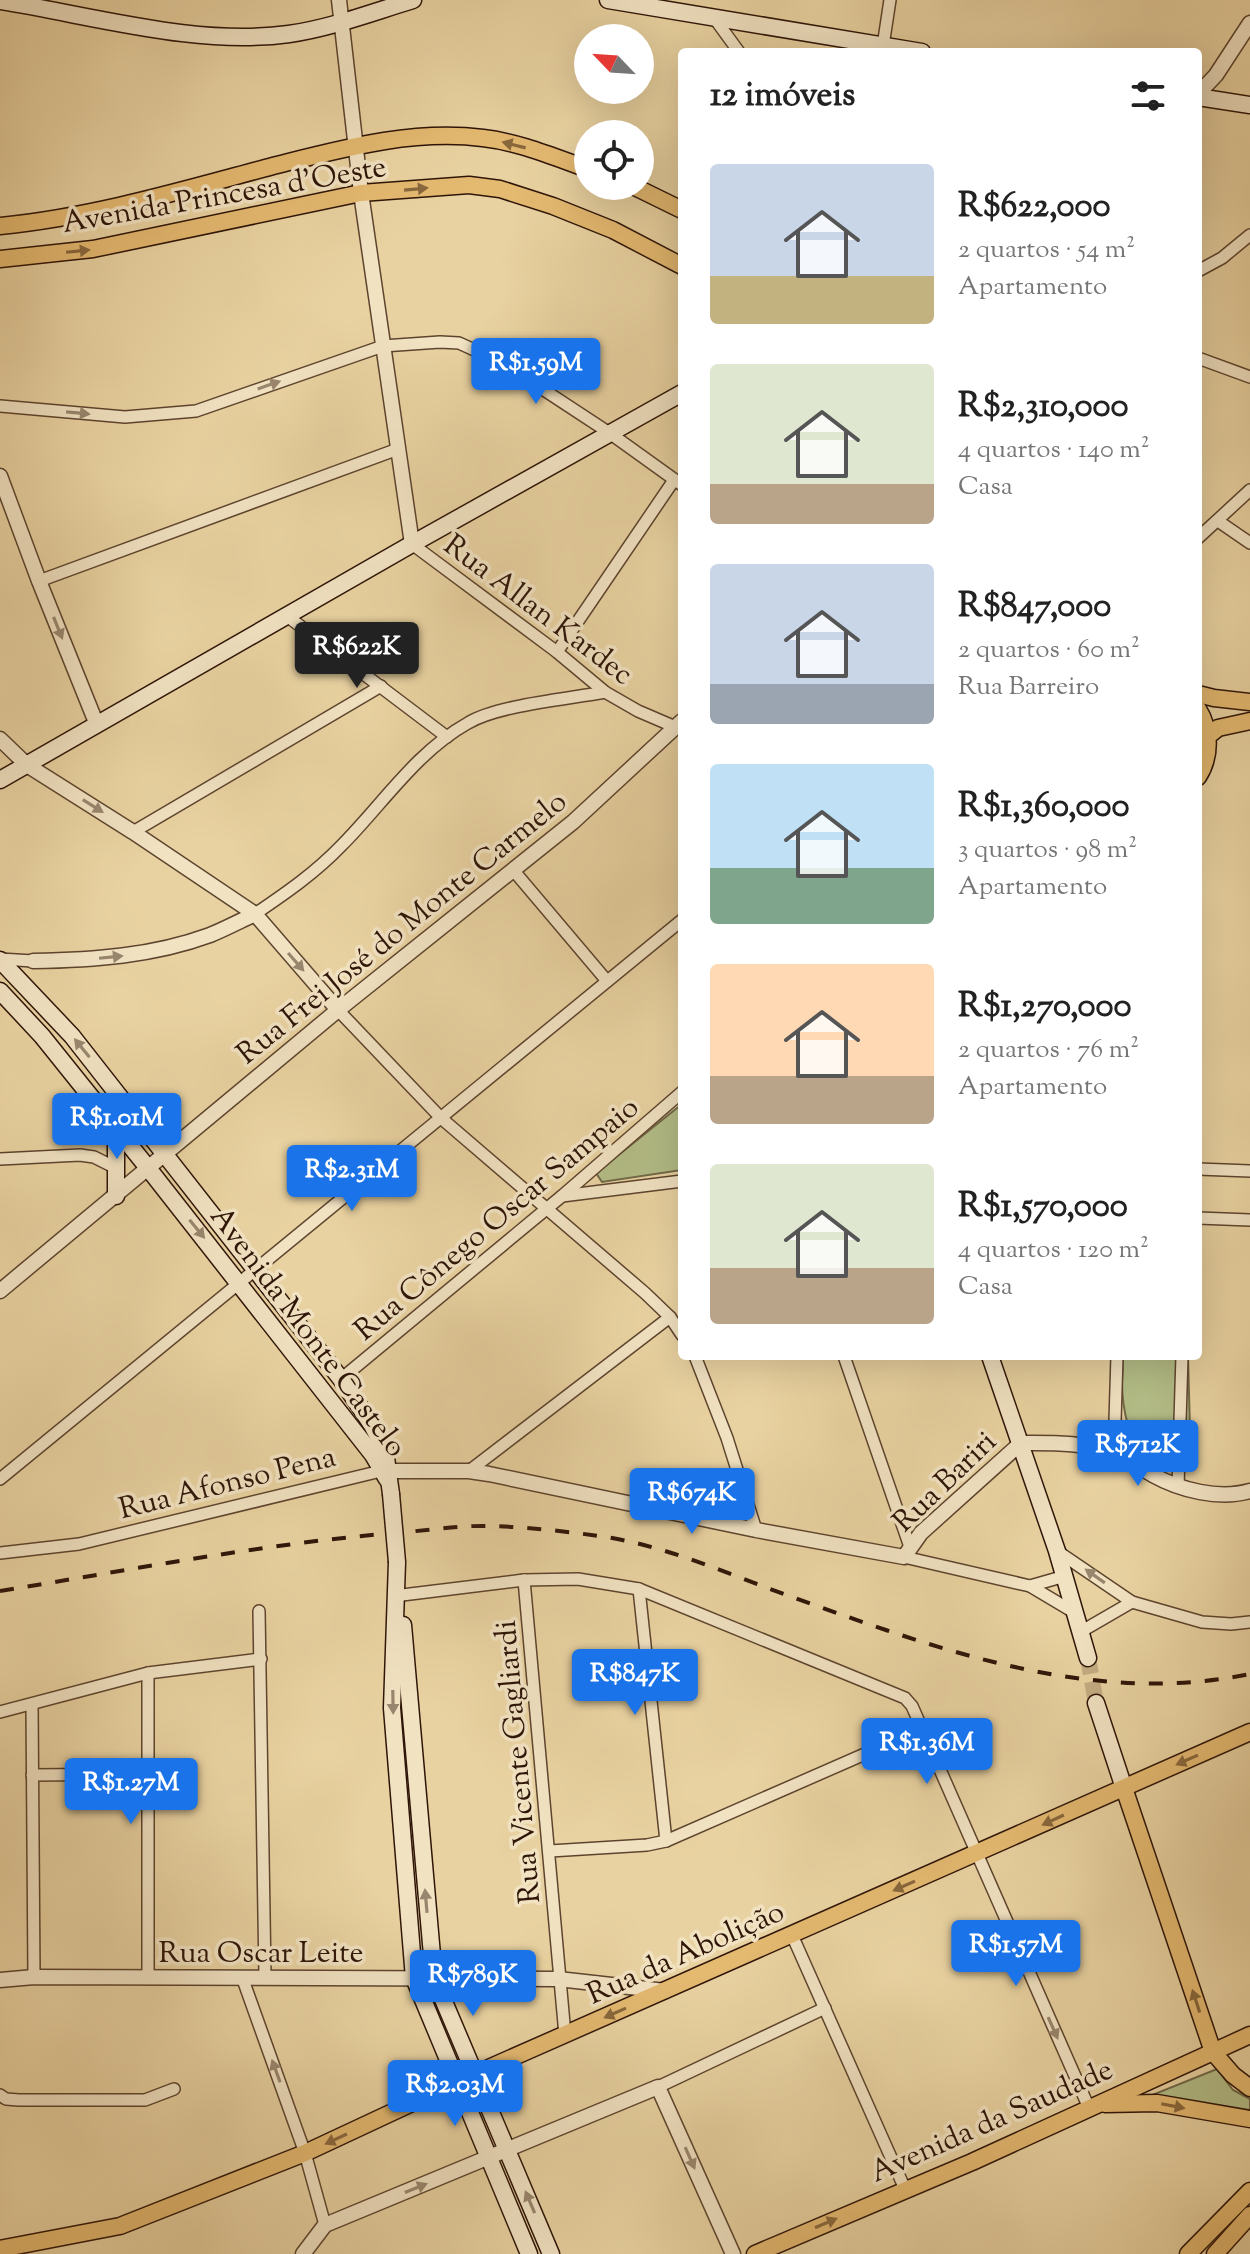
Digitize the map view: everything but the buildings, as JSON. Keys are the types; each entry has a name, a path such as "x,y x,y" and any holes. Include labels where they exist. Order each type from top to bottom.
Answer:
{"main road":[{"path":"0,1 50,4 154,29 231,36 290,34 413,0"},
{"path":"608,0 896,48"},
{"path":"1202,97 1250,105"},
{"name":"Avenida Princesa d'Oeste","path":"0,226 45,222 113,208 356,144 453,136 484,138 517,145 574,164"},
{"name":"Avenida Princesa d'Oeste","path":"0,259 93,249 361,193 469,185 500,189 613,230 678,264"},
{"path":"654,196 678,208"},
{"path":"0,780 678,395"},
{"path":"1202,695 1250,702"},
{"path":"1202,720 1208,736 1207,754 1202,767"},
{"path":"1208,736 1218,728 1250,721"},
{"name":"Avenida Monte Castelo","path":"0,960 72,1036 341,1379 372,1425 385,1450 397,1596"},
{"name":"Avenida Monte Castelo","path":"0,991 42,1036 239,1282 373,1455 388,1480"},
{"path":"116,1129 116,1196"},
{"path":"991,1360 1057,1551 1088,1658"},
{"path":"397,1596 392,1708 414,1978 529,2254"},
{"path":"397,1596 434,1978 551,2254"},
{"path":"1096,1703 1213,2052 1233,2075 1250,2088"},
{"name":"Rua da Abolição","path":"9,2250 120,2226 305,2153 457,2082 1250,1732"},
{"name":"Avenida da Saudade","path":"755,2254 972,2162 1250,2035"},
{"path":"1092,2106 1157,2103 1250,2119"},
{"path":"1188,2254 1250,2191"},
{"path":"1215,2254 1250,2215"}],"street":[{"path":"339,0 361,193 412,544"},
{"path":"883,46 890,0"},
{"path":"715,19 736,48"},
{"path":"1202,91 1250,23"},
{"path":"1202,269 1222,258 1250,235"},
{"path":"0,406 125,417 196,411 383,346 440,342 459,343 481,351 611,434 678,482 557,652"},
{"path":"1202,359 1250,377"},
{"path":"39,581 398,449"},
{"path":"0,476 97,725"},
{"path":"1202,535 1250,490"},
{"path":"1218,521 1250,543"},
{"name":"Rua Allan Kardec","path":"412,544 557,652 605,692 638,711 678,725"},
{"path":"287,616 447,737"},
{"path":"133,832 381,686"},
{"path":"0,960 87,960 166,948 211,935 255,914 302,883 342,845 395,785 447,737 469,722 494,712 605,692"},
{"name":"Rua Frei José do Monte Carmelo","path":"0,1291 338,1010 573,822 678,728"},
{"path":"0,739 27,765 255,914 338,1010 441,1118 670,1317 678,1329"},
{"path":"514,871 607,981"},
{"path":"0,1479 678,923"},
{"name":"Rua Cônego Oscar Sampaio","path":"341,1379 678,1095"},
{"path":"0,1159 80,1155 94,1157 116,1168"},
{"path":"1202,1169 1250,1171"},
{"path":"562,1196 678,1182"},
{"path":"1202,1218 1250,1220"},
{"path":"469,1471 670,1317"},
{"path":"697,1360 723,1426 756,1530"},
{"path":"845,1360 907,1552"},
{"path":"1114,1453 1117,1360"},
{"path":"1178,1486 1182,1360"},
{"path":"1021,1443 1086,1446 1114,1453 1178,1486 1200,1492 1223,1494 1250,1491"},
{"name":"Rua Bariri","path":"907,1552 930,1525 1021,1443"},
{"name":"Rua Afonso Pena","path":"0,1553 79,1544 388,1480 469,1471 756,1530 907,1552 1030,1586 1080,1623"},
{"path":"1057,1551 1132,1602 1202,1622 1250,1622"},
{"name":"Rua Afonso Pena","path":"1030,1586 1065,1576"},
{"path":"397,1596 524,1580 578,1579 639,1589 909,1701 1092,2106"},
{"name":"Rua Vicente Gagliardi","path":"524,1580 565,2035"},
{"path":"639,1589 666,1841"},
{"path":"1080,1623 1132,1602"},
{"path":"259,1611 265,1976"},
{"path":"0,1712 148,1673 261,1659"},
{"path":"148,1673 148,1978"},
{"path":"32,1704 34,1977"},
{"path":"550,1851 666,1841 922,1729"},
{"path":"32,1775 148,1774"},
{"path":"792,1935 905,2189"},
{"name":"Rua Oscar Leite","path":"0,1980 34,1977 265,1976 562,1979 665,1991"},
{"path":"242,1977 305,2153 325,2225"},
{"path":"303,2254 325,2225 658,2087 825,2008"},
{"path":"658,2087 733,2254"},
{"path":"0,2095 19,2100 145,2100 174,2089"}],"green space":[{"path":"678,1107 678,1171 602,1182 596,1173"},
{"path":"1122,1360 1188,1360 1190,1430 1181,1449 1167,1465 1147,1466 1132,1437 1124,1404"},
{"path":"1217,2069 1233,2090 1250,2099 1250,2115 1147,2097"}],"tunnel":[{"path":"1088,1658 1096,1703"}],"railway":[{"path":"0,1591 295,1544 454,1527 517,1527 599,1536 664,1551 887,1630 1006,1665 1066,1677 1127,1683 1188,1682 1250,1674"}]}
